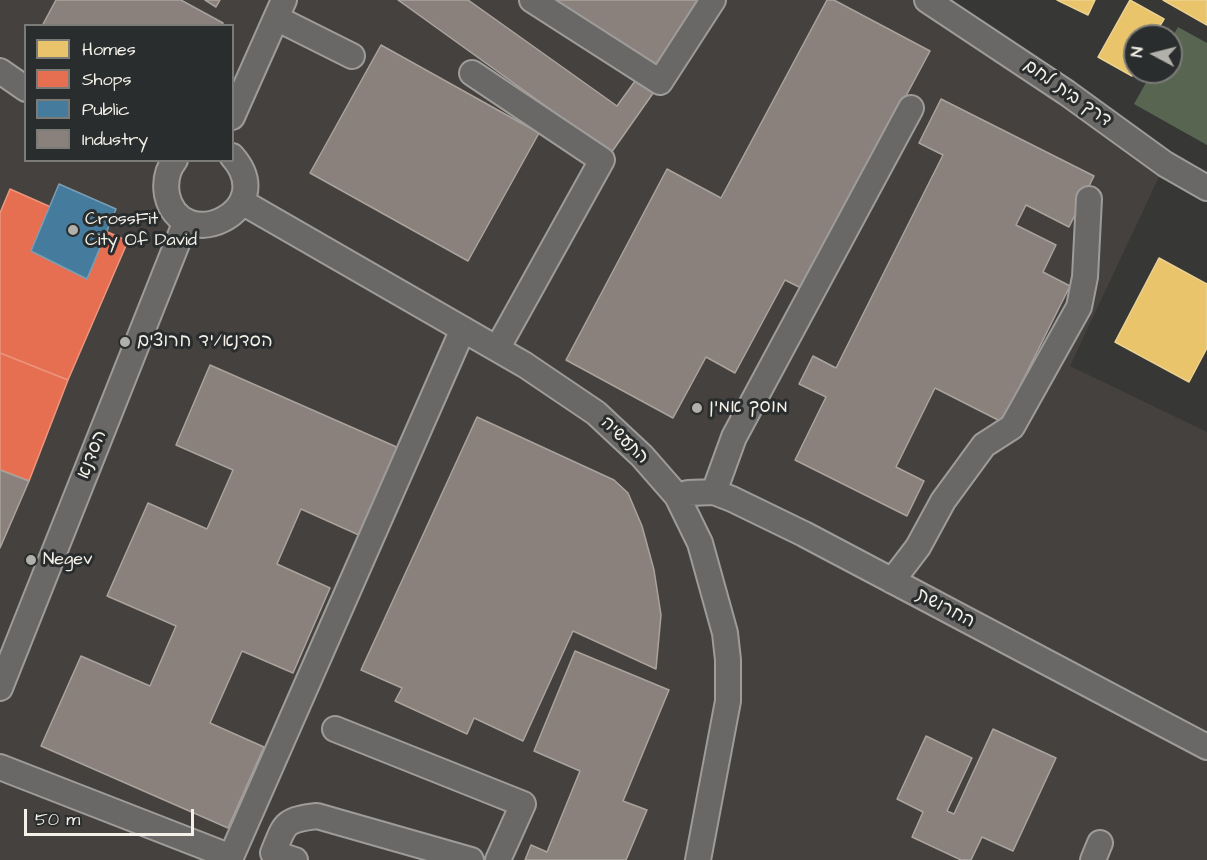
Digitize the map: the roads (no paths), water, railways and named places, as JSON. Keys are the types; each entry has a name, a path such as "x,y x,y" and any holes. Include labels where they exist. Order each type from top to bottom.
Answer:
{"street":[{"path":"532,0 660,82 713,0"},
{"name":"דרך בית לחם","path":"927,0 1067,93 1165,164 1207,188"},
{"path":"234,112 280,9 352,56"},
{"path":"0,71 24,89"},
{"path":"472,73 602,160 497,349"},
{"path":"0,87 24,90"},
{"path":"714,492 734,437 911,108"},
{"path":"168,162 166,188 169,201 176,213 186,221 199,225 212,225 224,221 235,213 242,202 245,189 244,176 234,158"},
{"path":"892,581 918,547 943,501 984,445 1012,427 1079,308 1085,277 1089,199"},
{"name":"התעשיה","path":"242,202 497,349 596,413 642,456 677,496 700,543 725,633 728,660 728,701 698,860"},
{"name":"הסדנא","path":"0,688 186,221"},
{"path":"0,767 231,857 463,329"},
{"name":"החרושת","path":"677,496 688,493 714,492 804,534 1207,747"},
{"path":"335,729 523,804 498,860"},
{"path":"284,857 284,826 297,818 317,816 471,860"}],"place":[{"name":"CrossFit City Of David","path":"73,230"},
{"name":"הסדנא/יד חרוצים","path":"125,342"},
{"name":"מוסך אמין","path":"697,408"},
{"name":"Negev","path":"31,560"}]}
